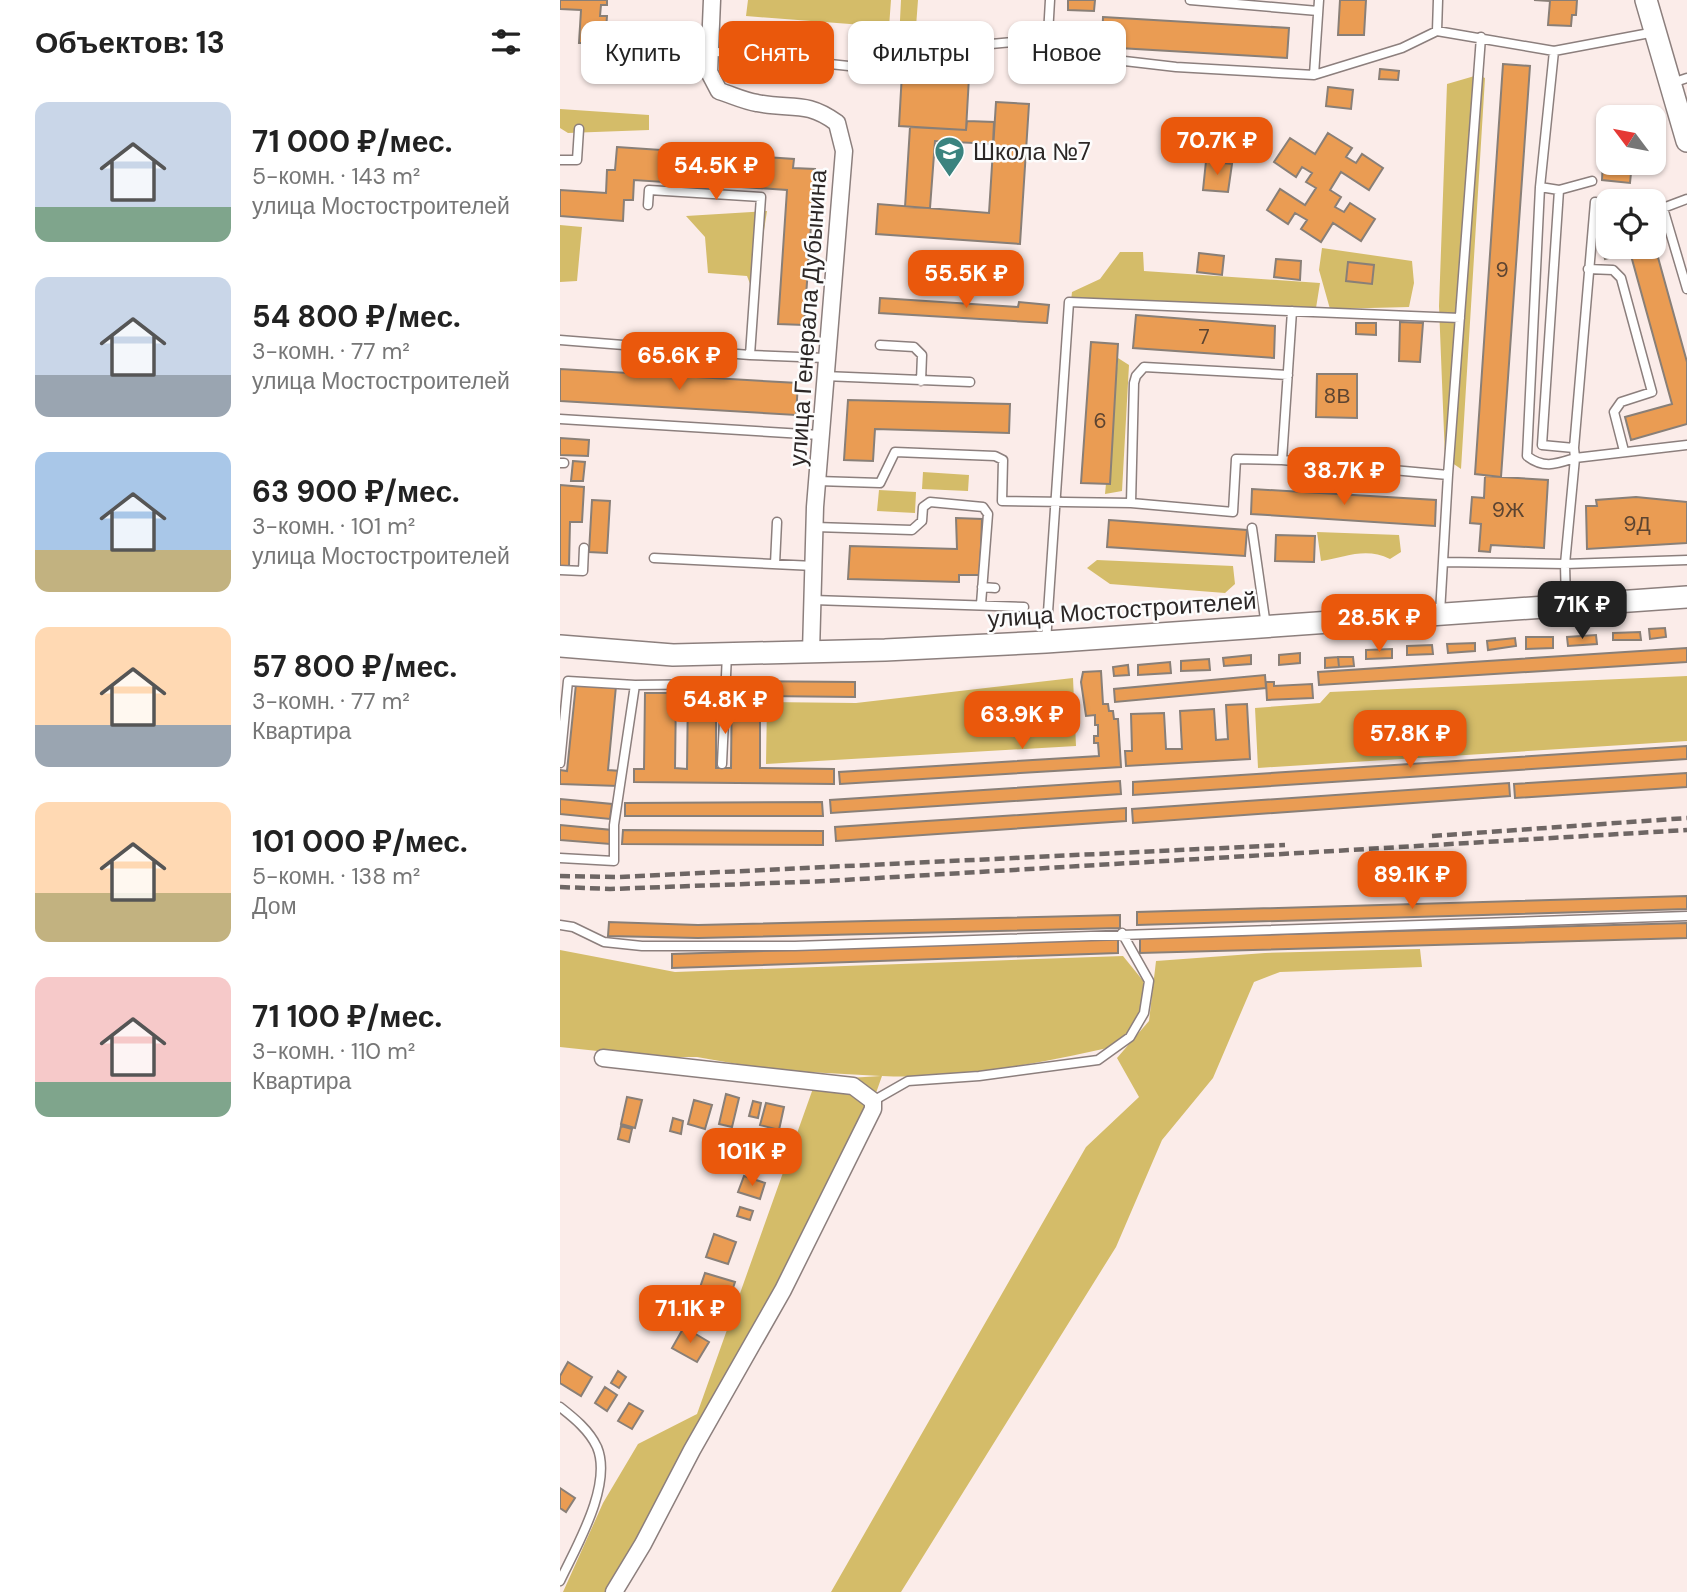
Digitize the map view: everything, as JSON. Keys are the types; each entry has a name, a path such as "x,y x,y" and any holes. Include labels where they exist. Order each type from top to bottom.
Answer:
{"main road":[{"path":"1646,0 1655,32 1678,81 1687,141"},
{"name":"улица Мостостроителей","path":"560,646 673,655 1046,642 1687,597"}],"street":[{"name":"улица Генерала Дубынина","path":"712,0 709,72 719,91 757,103 798,106 821,111 837,123 844,151 825,358 811,652"},
{"path":"603,1058 852,1086 873,1101 873,1110 866,1127 783,1290 614,1592"}],"lane":[{"path":"1049,21 1050,0"},
{"path":"1190,0 1318,11"},
{"path":"1314,75 1319,0"},
{"path":"1437,31 1438,0"},
{"path":"1126,61 1177,67 1314,75 1402,48 1437,31 1554,51 1655,32"},
{"path":"1440,613 1481,37"},
{"path":"708,51 858,66 900,47 977,50 990,44 1008,42"},
{"path":"1554,51 1540,187 1527,456 1536,463 1548,466 1575,458 1687,445"},
{"path":"560,160 577,160 579,129"},
{"path":"1540,187 1559,190 1592,181"},
{"path":"648,205 649,190 761,197 750,355"},
{"path":"1559,190 1542,445 1574,448"},
{"path":"1666,206 1687,199"},
{"path":"1566,604 1565,564 1588,269 1596,202"},
{"path":"1666,230 1687,289"},
{"path":"1588,269 1613,270 1621,278 1652,392 1620,402 1614,412 1624,451"},
{"path":"1046,642 1069,302 1460,318"},
{"path":"1282,460 1292,311"},
{"path":"560,340 825,358"},
{"path":"880,345 914,347 922,355 921,381"},
{"path":"1131,503 1134,383 1144,367 1288,375"},
{"path":"824,376 970,382"},
{"path":"560,419 820,435"},
{"path":"818,481 880,483 895,452 995,456 1003,460 1002,501 1131,503 1233,512 1236,459 1282,460 1448,475"},
{"path":"815,527 912,530 922,521 925,503 977,504 988,513 981,604"},
{"path":"775,564 777,522"},
{"path":"1252,528 1266,626"},
{"path":"560,570 583,571 584,548"},
{"path":"654,558 814,566"},
{"path":"1443,562 1565,564 1687,560"},
{"path":"982,587 995,588"},
{"path":"813,600 1024,607"},
{"path":"722,764 727,654"},
{"path":"560,763 568,681 635,685 725,684"},
{"path":"560,858 614,861 614,825 635,685"},
{"path":"560,925 573,927 604,942 642,946 795,946 1687,916"},
{"path":"873,1101 908,1081 979,1076 1098,1060 1130,1037 1144,1013 1149,981 1122,933"},
{"path":"560,1407 582,1425 596,1446 602,1463 600,1482 587,1525 560,1581"}],"shaded area":[{"path":"748,0 891,0 889,21 848,21 848,24 746,16"},
{"path":"901,0 918,0 916,21 900,21"},
{"path":"1478,75 1485,78 1461,469 1445,458 1439,306 1447,84"},
{"path":"560,109 649,115 649,130 568,133 560,128"},
{"path":"767,211 754,294 747,276 708,273 705,237 686,216"},
{"path":"560,225 582,227 577,281 560,282"},
{"path":"1322,248 1412,261 1414,283 1409,307 1330,309 1319,270"},
{"path":"1120,252 1143,252 1144,271 1320,283 1316,308 1071,301 1072,292 1100,279"},
{"path":"1118,358 1129,365 1122,491 1105,494"},
{"path":"923,472 969,475 968,491 922,489"},
{"path":"879,490 916,492 915,513 877,511"},
{"path":"1317,532 1399,535 1401,552 1390,559 1364,553 1321,561"},
{"path":"1097,560 1233,566 1235,584 1225,593 1110,584 1087,568"},
{"path":"1687,676 1687,741 1258,768 1255,708 1320,703 1330,692"},
{"path":"1073,678 1076,746 766,764 767,702 856,703"},
{"path":"1420,949 1422,967 1280,972 1254,982 1213,1078 1162,1140 1116,1247 901,1592 831,1592 1086,1147 1139,1097 1117,1058 1149,1021 1156,961 1265,953"},
{"path":"560,950 675,972 1123,956 1149,988 1127,1044 1036,1063 975,1072 882,1076 870,1110 615,1592 563,1592 603,1503 638,1444 697,1414 816,1080 881,1076 771,1070 697,1057 654,1057 560,1047"}],"building":[{"path":"560,0 607,0 607,5 601,5 600,16 607,16 607,21 581,21 579,43 581,10 560,9"},
{"path":"1068,0 1095,0 1094,11 1068,10"},
{"path":"1340,0 1366,0 1364,35 1338,35"},
{"path":"1534,0 1577,0 1576,15 1572,15 1571,26 1548,25 1550,1"},
{"path":"1103,17 1289,28 1287,58 1126,48 1126,21 1103,21"},
{"path":"1503,64 1530,66 1501,477 1475,474"},
{"path":"1380,69 1399,71 1398,80 1379,79"},
{"path":"901,84 969,84 966,130 899,126"},
{"path":"1328,87 1353,90 1351,109 1326,106"},
{"path":"996,102 1029,104 1020,244 876,234 878,204 989,213"},
{"path":"996,102 1029,104 1020,244 876,234 878,204 989,213"},
{"path":"967,121 994,122 993,144 935,141 930,208 905,207 910,127 966,130"},
{"path":"1328,133 1352,148 1346,157 1356,163 1362,154 1383,168 1369,190 1341,172 1330,190 1341,197 1335,207 1344,212 1350,203 1375,219 1361,241 1333,223 1321,242 1301,229 1307,220 1295,213 1288,224 1267,210 1280,189 1305,205 1316,188 1306,182 1312,173 1302,167 1296,177 1274,162 1290,138 1315,154"},
{"path":"617,147 794,159 793,168 815,169 804,325 778,324 787,190 634,180 633,200 624,200 623,221 560,216 560,190 606,193 607,170 615,170"},
{"path":"1206,161 1232,164 1228,192 1203,190"},
{"path":"1602,175 1631,175 1630,183 1602,180"},
{"path":"1199,253 1224,256 1222,275 1197,272"},
{"path":"1276,259 1301,261 1300,280 1274,277"},
{"path":"1632,259 1658,259 1687,362 1687,424 1631,440 1625,417 1672,404"},
{"path":"1348,262 1374,265 1372,284 1346,281"},
{"path":"880,298 1018,307 1019,302 1049,305 1047,323 879,313"},
{"path":"1136,315 1275,326 1274,358 1133,348"},
{"path":"1400,322 1423,323 1420,362 1399,361"},
{"path":"1356,323 1376,323 1376,335 1356,334"},
{"path":"1091,342 1118,344 1110,484 1081,483"},
{"path":"560,369 798,383 796,415 560,401"},
{"path":"1317,374 1357,374 1357,418 1316,417"},
{"path":"848,400 1010,404 1009,433 875,429 873,461 844,460"},
{"path":"560,438 589,440 588,456 560,455"},
{"path":"573,461 585,462 583,481 571,481"},
{"path":"1485,476 1548,480 1544,548 1491,545 1490,552 1479,551 1481,524 1470,523 1472,497 1484,498"},
{"path":"560,485 584,487 582,522 570,522 569,567 560,566"},
{"path":"1252,489 1436,500 1435,526 1251,514"},
{"path":"1636,497 1687,502 1687,543 1587,549 1586,506 1597,506 1596,500"},
{"path":"592,500 610,501 607,553 589,552"},
{"path":"956,518 982,519 980,575 959,575 959,582 848,579 850,546 957,549"},
{"path":"1109,520 1247,530 1245,556 1107,547"},
{"path":"1276,535 1315,536 1314,562 1275,561"},
{"path":"1665,628 1666,637 1650,639 1649,629"},
{"path":"1640,632 1641,640 1613,640 1613,633"},
{"path":"1596,635 1597,644 1568,646 1567,637"},
{"path":"1526,637 1553,637 1553,648 1526,649"},
{"path":"1515,638 1516,646 1488,650 1487,641"},
{"path":"1475,643 1475,651 1448,653 1447,644"},
{"path":"1432,645 1433,654 1407,655 1407,646"},
{"path":"1687,648 1687,662 1319,685 1318,672"},
{"path":"1392,649 1392,658 1366,659 1366,650"},
{"path":"1300,653 1300,663 1279,665 1279,655"},
{"path":"1251,655 1251,664 1224,666 1223,658"},
{"path":"1338,657 1353,657 1354,666 1339,667"},
{"path":"1338,657 1339,667 1325,668 1325,658"},
{"path":"1209,659 1210,670 1181,671 1181,661"},
{"path":"1170,662 1171,673 1138,675 1138,665"},
{"path":"1128,665 1129,675 1114,676 1113,667"},
{"path":"1101,671 1103,704 1108,704 1114,719 1118,719 1121,767 840,784 839,772 1099,756 1098,743 1094,743 1094,736 1098,736 1098,725 1095,725 1095,715 1086,716 1081,682 1083,672"},
{"path":"1265,675 1266,688 1115,702 1114,689"},
{"path":"732,681 855,682 855,697 760,696 760,768 834,769 834,784 634,782 634,769 644,769 645,693 676,693 675,768 687,769 688,690 716,690 716,768 731,768"},
{"path":"1266,682 1274,682 1274,686 1312,684 1313,698 1267,700"},
{"path":"576,684 616,686 608,770 621,771 618,786 560,784 560,770 567,771"},
{"path":"1247,704 1250,759 1126,766 1125,751 1132,751 1131,714 1164,713 1166,749 1182,749 1180,711 1214,709 1216,740 1228,739 1226,705"},
{"path":"1687,746 1687,759 1133,795 1133,782"},
{"path":"1687,773 1687,787 1515,798 1514,784"},
{"path":"1120,781 1121,794 831,813 830,800"},
{"path":"1509,783 1510,796 1133,823 1132,809"},
{"path":"560,799 612,804 610,819 560,814"},
{"path":"822,802 823,816 625,816 625,803"},
{"path":"1126,808 1126,821 836,841 835,827"},
{"path":"560,825 612,830 610,844 560,840"},
{"path":"623,830 823,831 823,845 622,844"},
{"path":"1687,896 1687,909 1137,925 1137,912"},
{"path":"1120,915 1120,928 698,938 608,936 609,922 698,925"},
{"path":"1687,923 1687,938 1140,953 1140,938"},
{"path":"1118,939 1118,953 672,968 672,954"},
{"path":"726,1094 739,1098 732,1127 719,1124"},
{"path":"627,1097 642,1100 635,1128 621,1124"},
{"path":"694,1100 712,1105 705,1129 688,1124"},
{"path":"753,1101 761,1103 758,1118 749,1116"},
{"path":"766,1103 784,1107 779,1130 760,1125"},
{"path":"673,1118 683,1121 681,1134 670,1131"},
{"path":"621,1126 632,1129 629,1142 618,1139"},
{"path":"720,1133 730,1135 727,1149 717,1147"},
{"path":"744,1176 765,1183 760,1199 738,1192"},
{"path":"740,1207 753,1211 750,1220 737,1216"},
{"path":"714,1234 736,1242 728,1264 706,1257"},
{"path":"705,1273 735,1282 727,1306 697,1296"},
{"path":"684,1327 709,1342 697,1362 672,1348"},
{"path":"568,1362 592,1377 581,1396 560,1383 560,1376"},
{"path":"618,1371 626,1377 619,1388 611,1383"},
{"path":"605,1387 617,1395 607,1411 595,1403"},
{"path":"629,1403 643,1411 632,1429 618,1421"},
{"path":"560,1488 575,1498 566,1512 560,1508"}],"railway":[{"path":"1432,836 1687,818"},
{"path":"560,887 610,889 827,881 1687,830"},
{"path":"560,876 618,877 1285,845"}],"place":[{"name":"Школа №7","path":"950,179"}]}
